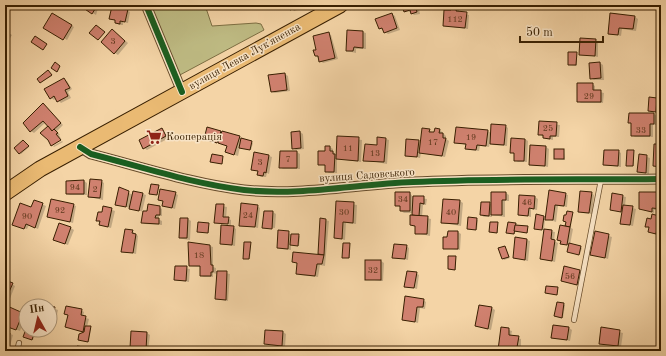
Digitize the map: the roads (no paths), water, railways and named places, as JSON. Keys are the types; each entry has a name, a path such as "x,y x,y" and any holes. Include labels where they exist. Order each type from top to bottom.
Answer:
{"main road":[{"name":"вулиця Левка Лукʼяненка","path":"5,194 40,169 80,146 340,5"}],"street":[{"path":"146,5 182,92"},
{"name":"вулиця Садовського","path":"80,146 92,154 187,179 251,190 287,191 413,182 661,179"}],"lane":[{"path":"574,320 601,180"},
{"path":"17,351 19,342"}],"place":[{"name":"Кооперація","path":"154,137"}]}
